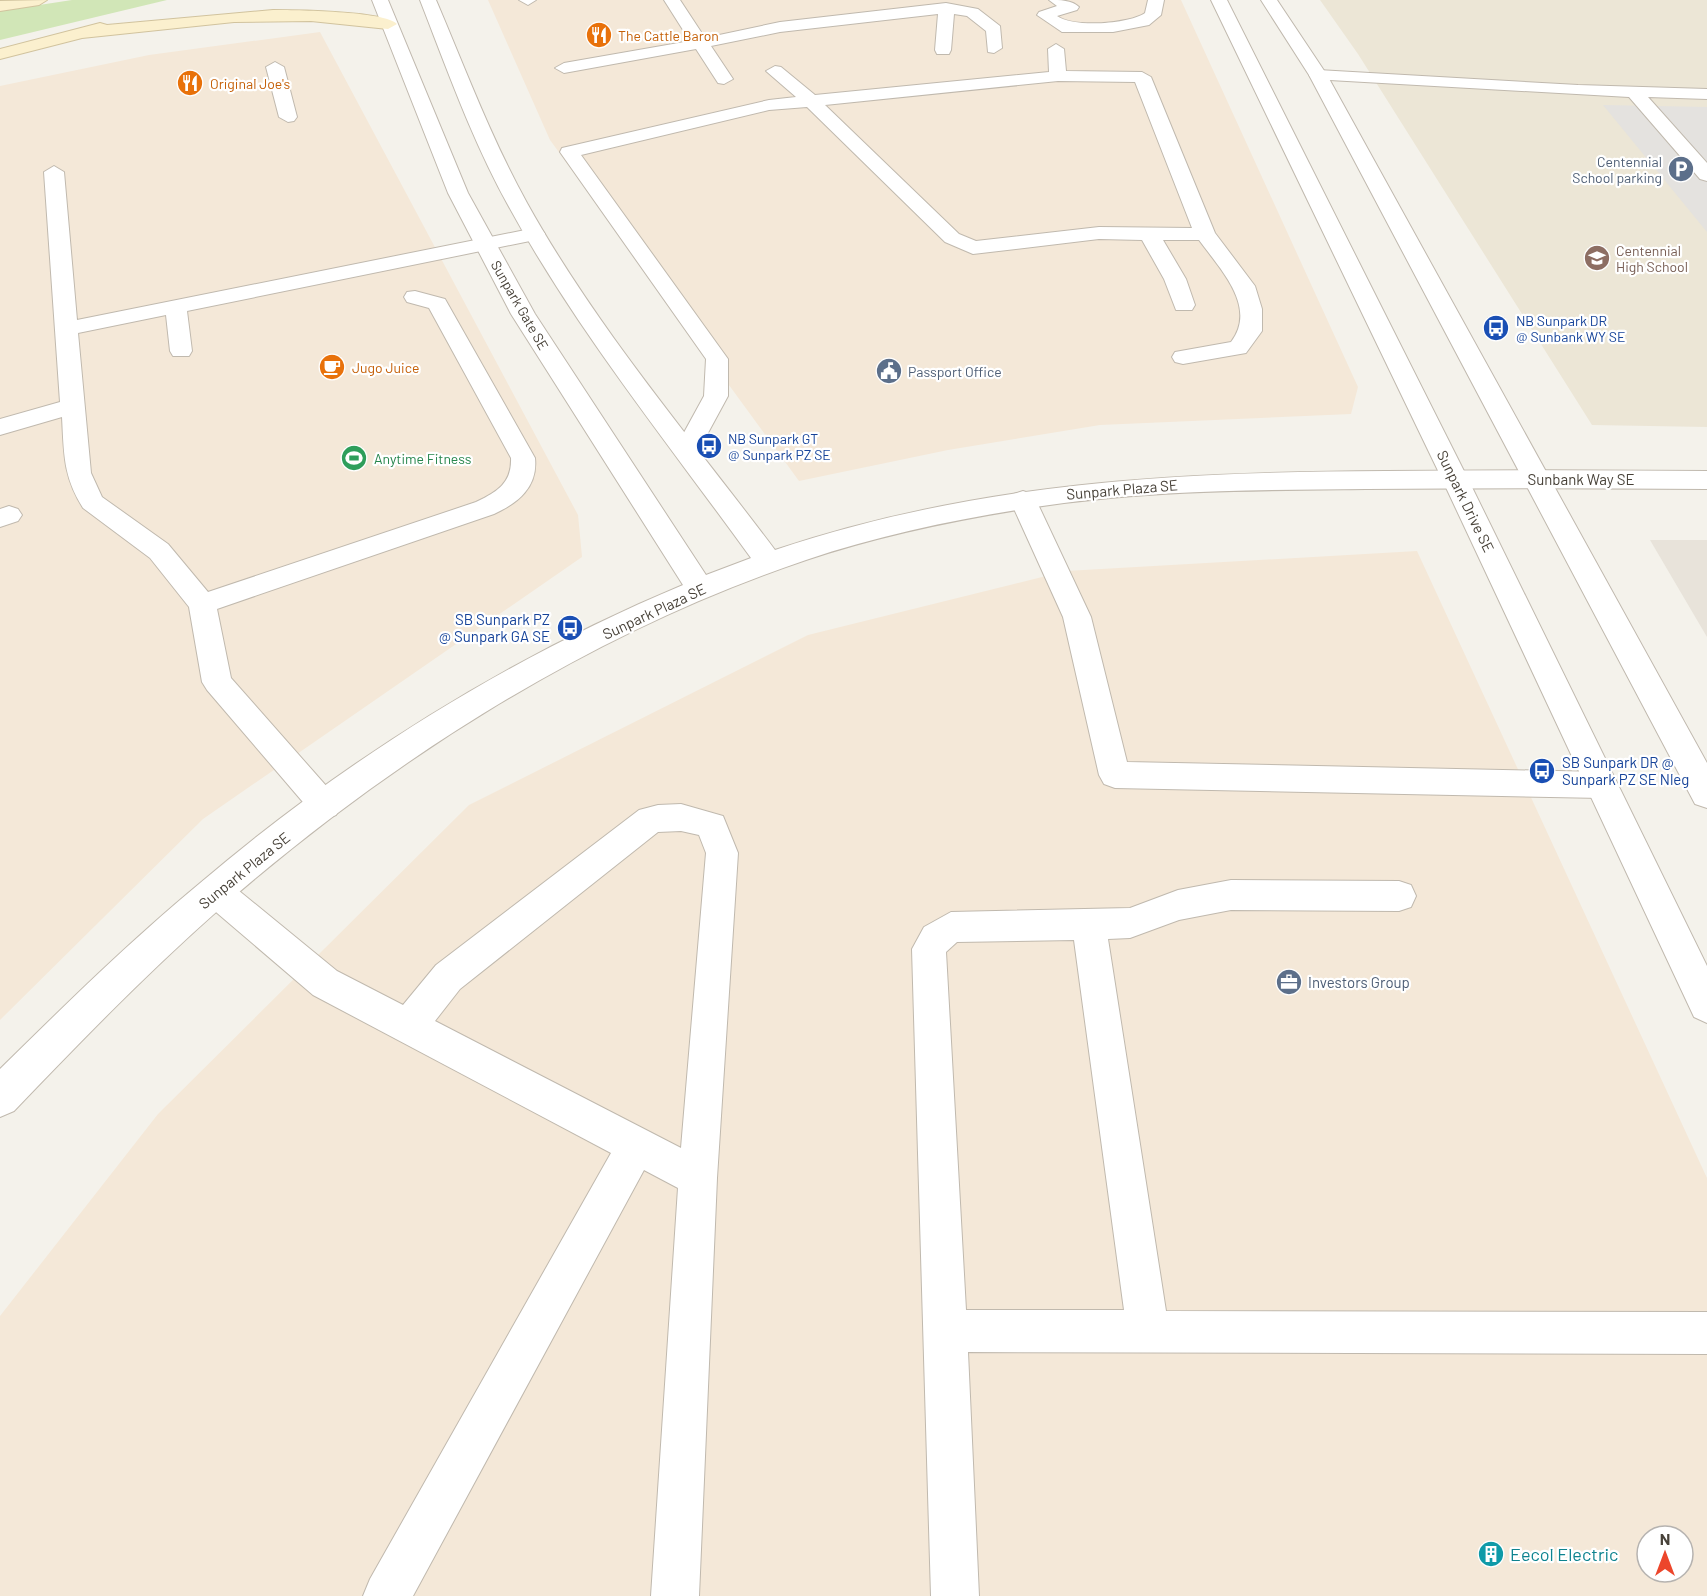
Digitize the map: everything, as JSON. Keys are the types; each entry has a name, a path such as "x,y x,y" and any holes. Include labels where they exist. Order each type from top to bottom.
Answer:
{"main road":[{"path":"0,6 39,0"},
{"path":"0,54 80,33 231,0"},
{"path":"80,33 269,14 331,15 388,24"}],"street":[{"name":"Sunpark Gate SE","path":"380,0 458,193 523,314 700,589"},
{"path":"428,0 481,129 535,234 603,339 770,563"},
{"name":"Sunpark Drive SE","path":"1219,0 1455,479 1707,1005"},
{"path":"1269,0 1318,75 1539,479 1707,794"},
{"name":"Sunbank Way SE","path":"1455,479 1707,480"},
{"name":"Sunpark Plaza SE","path":"0,1097 110,985 215,891 325,806 507,685 573,650 700,589 770,563 944,514 1023,500 1113,488 1185,483 1455,479"}],"lane":[{"path":"672,0 724,79"},
{"path":"1090,2 1064,4 1045,15 1062,27 1113,27 1143,22 1153,15 1156,0"},
{"path":"943,4 943,50"},
{"path":"564,68 780,27 943,4 972,12 994,29 994,48"},
{"path":"1056,49 1058,76"},
{"path":"275,67 288,117"},
{"path":"775,71 811,100 952,238 973,248 1099,232 1206,234"},
{"path":"1318,75 1707,94"},
{"path":"687,449 716,396 717,359 569,152 769,105 1058,76 1142,77 1206,234 1244,286 1251,309 1251,331 1238,348 1183,357"},
{"path":"1634,92 1707,175"},
{"path":"54,172 78,473 92,502 159,550 202,604 217,682 325,806"},
{"path":"1149,233 1175,279 1184,305"},
{"path":"65,329 535,234"},
{"path":"202,604 485,508 508,498 520,483 525,470 523,458 437,304 415,297"},
{"path":"176,308 181,351"},
{"path":"0,427 72,406"},
{"path":"1023,500 1077,617 1115,775 1602,785"},
{"path":"408,1027 448,978 650,820 676,815 700,819 712,826 722,853 698,1178 675,1596"},
{"path":"215,891 325,983 698,1178"},
{"path":"955,1596 929,949 936,938 951,927 1130,923 1178,905 1231,895 1399,896"},
{"path":"1089,924 1148,1331"},
{"path":"387,1596 636,1146"},
{"path":"946,1331 1707,1333"}],"shaded area":[{"path":"488,0 1181,0 1358,387 1351,414 1100,425 948,450 799,481 550,140"},
{"name":"Centennial High School","path":"1320,0 1707,0 1707,427 1592,425 1358,54"},
{"path":"320,32 578,515 582,557 203,819 0,1020 0,86 149,55"},
{"name":"Centennial School parking","path":"1603,105 1707,107 1707,232"},
{"path":"1650,540 1707,540 1707,637"},
{"path":"1417,551 1707,1178 1707,1596 0,1596 0,1316 158,1114 469,805 808,635 1066,571"}],"green space":[{"path":"72,0 167,0 0,40 0,11"}],"place":[{"name":"The Cattle Baron","path":"599,35"},
{"name":"Original Joe's","path":"190,83"},
{"name":"Centennial School parking","path":"1681,169"},
{"name":"Centennial High School","path":"1597,258"},
{"name":"NB Sunpark DR @ Sunbank WY SE","path":"1496,328"},
{"name":"Jugo Juice","path":"332,367"},
{"name":"Passport Office","path":"889,371"},
{"name":"NB Sunpark GT @ Sunpark PZ SE","path":"709,446"},
{"name":"Anytime Fitness","path":"354,458"},
{"name":"SB Sunpark PZ @ Sunpark GA SE","path":"570,628"},
{"name":"SB Sunpark DR @ Sunpark PZ SE Nleg","path":"1542,771"},
{"name":"Investors Group","path":"1289,982"},
{"name":"Eecol Electric","path":"1491,1554"}]}
